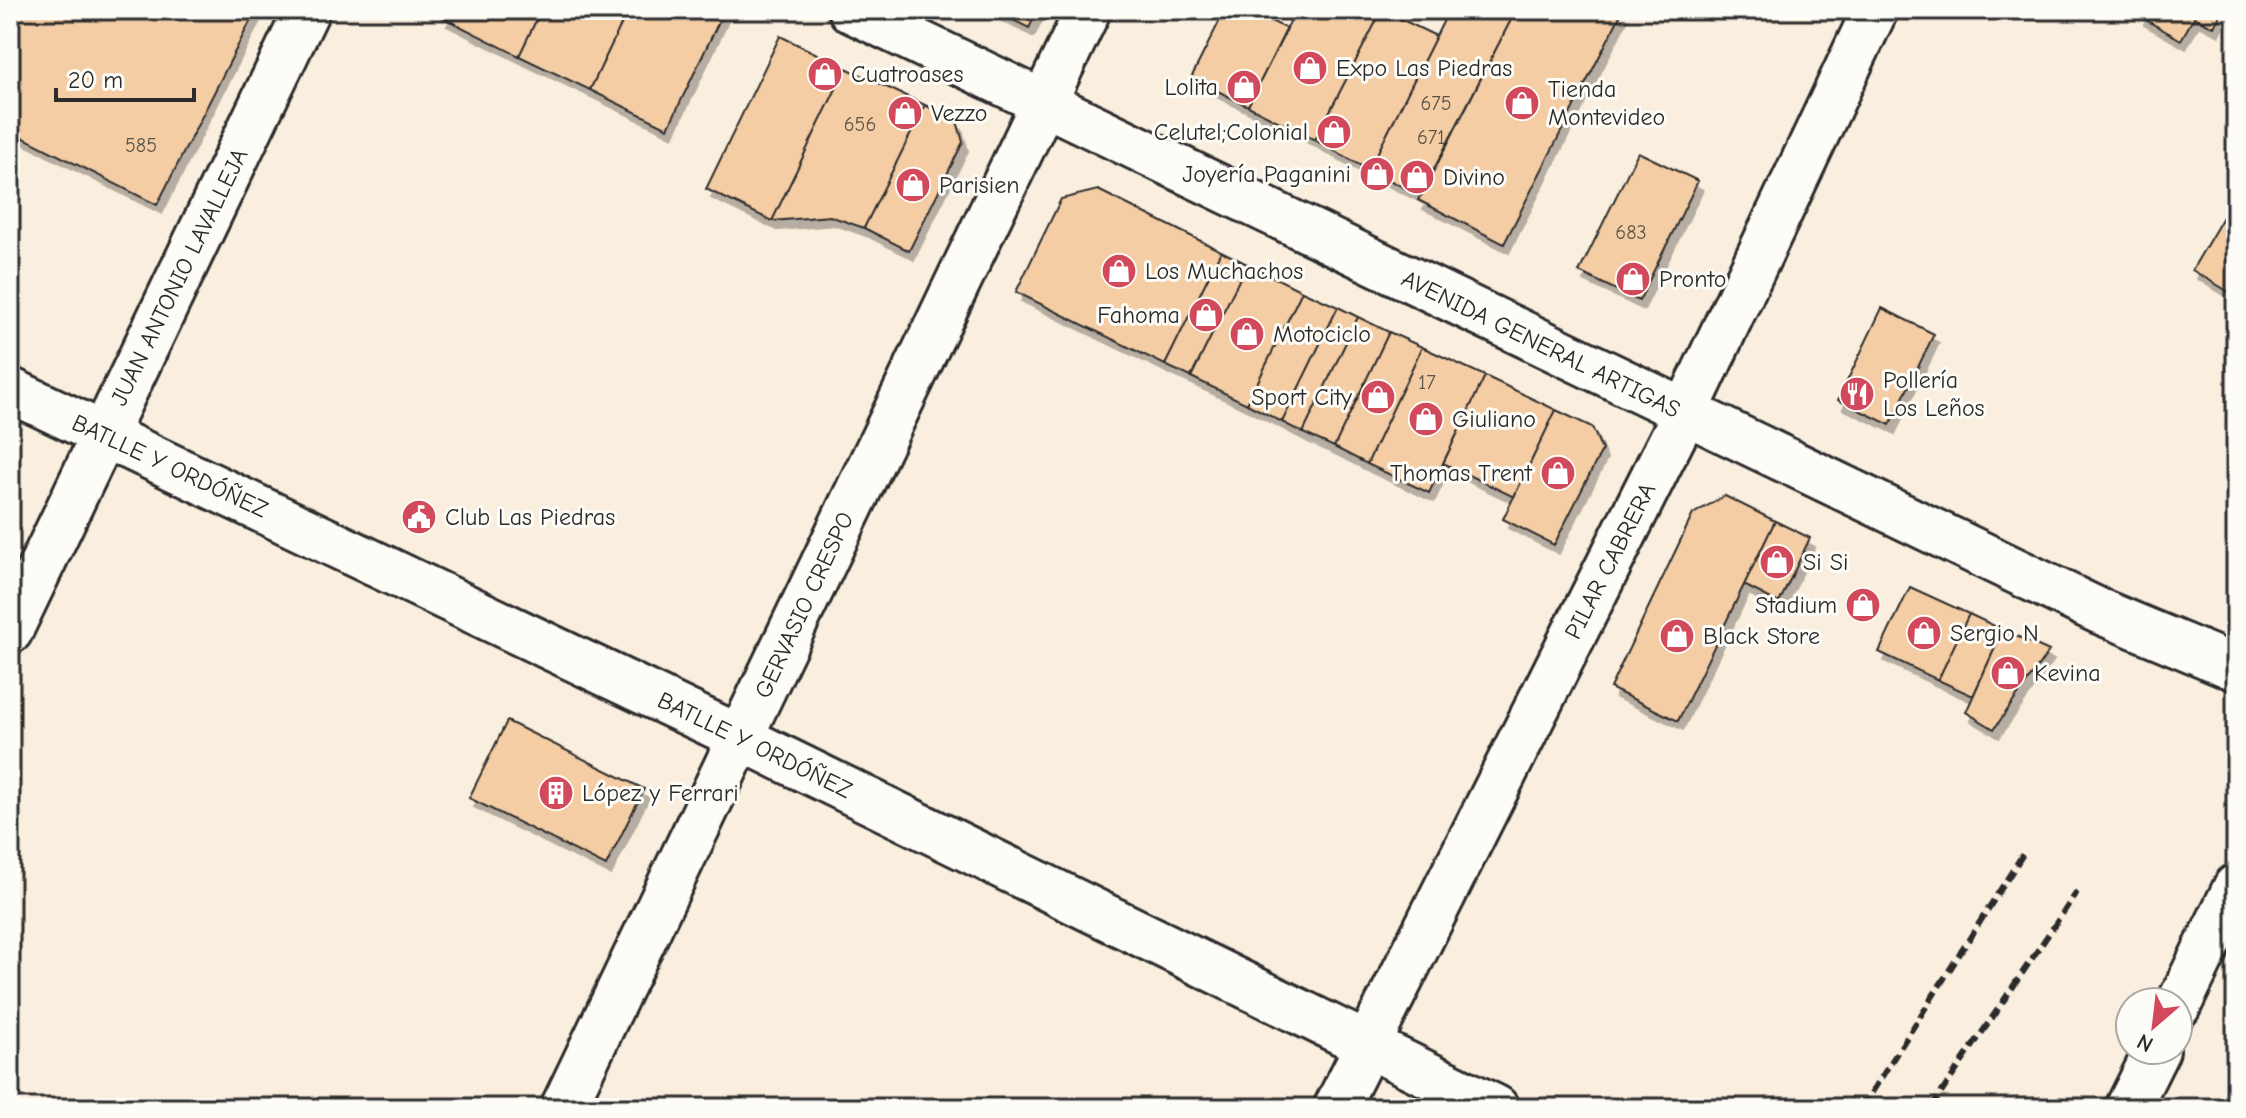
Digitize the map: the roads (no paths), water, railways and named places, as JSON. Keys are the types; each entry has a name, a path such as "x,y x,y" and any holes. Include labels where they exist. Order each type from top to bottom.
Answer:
{"street":[{"name":"JUAN ANTONIO LAVALLEJA","path":"10,631 307,10"},
{"name":"AVENIDA GENERAL ARTIGAS","path":"851,10 2099,611 2236,668"},
{"name":"GERVASIO CRESPO","path":"563,1108 1088,10"},
{"name":"PILAR CABRERA","path":"1336,1108 1685,413 1875,10"},
{"name":"BATLLE Y ORDÓÑEZ","path":"10,390 741,738 1496,1108"},
{"path":"2188,986 2236,887"},
{"path":"2128,1108 2149,1066"}],"railway":[{"path":"1862,1108 2023,854"},
{"path":"1931,1108 2077,892"}],"place":[{"name":"Expo Las Piedras","path":"1310,68"},
{"name":"Cuatroases","path":"825,74"},
{"name":"Lolita","path":"1244,87"},
{"name":"Tienda Montevideo","path":"1522,103"},
{"name":"Vezzo","path":"905,113"},
{"name":"Celutel;Colonial","path":"1334,132"},
{"name":"Joyería Paganini","path":"1377,174"},
{"name":"Divino","path":"1417,177"},
{"name":"Parisien","path":"913,185"},
{"name":"Los Muchachos","path":"1119,271"},
{"name":"Pronto","path":"1633,279"},
{"name":"Fahoma","path":"1206,315"},
{"name":"Motociclo","path":"1247,334"},
{"name":"Pollería Los Leños","path":"1857,394"},
{"name":"Sport City","path":"1378,397"},
{"name":"Giuliano","path":"1426,419"},
{"name":"Thomas Trent","path":"1558,473"},
{"name":"Club Las Piedras","path":"419,517"},
{"name":"Si Si","path":"1777,562"},
{"name":"Stadium","path":"1863,605"},
{"name":"Sergio N","path":"1924,633"},
{"name":"Black Store","path":"1677,636"},
{"name":"Kevina","path":"2008,673"},
{"name":"López y Ferrari","path":"556,793"}]}
